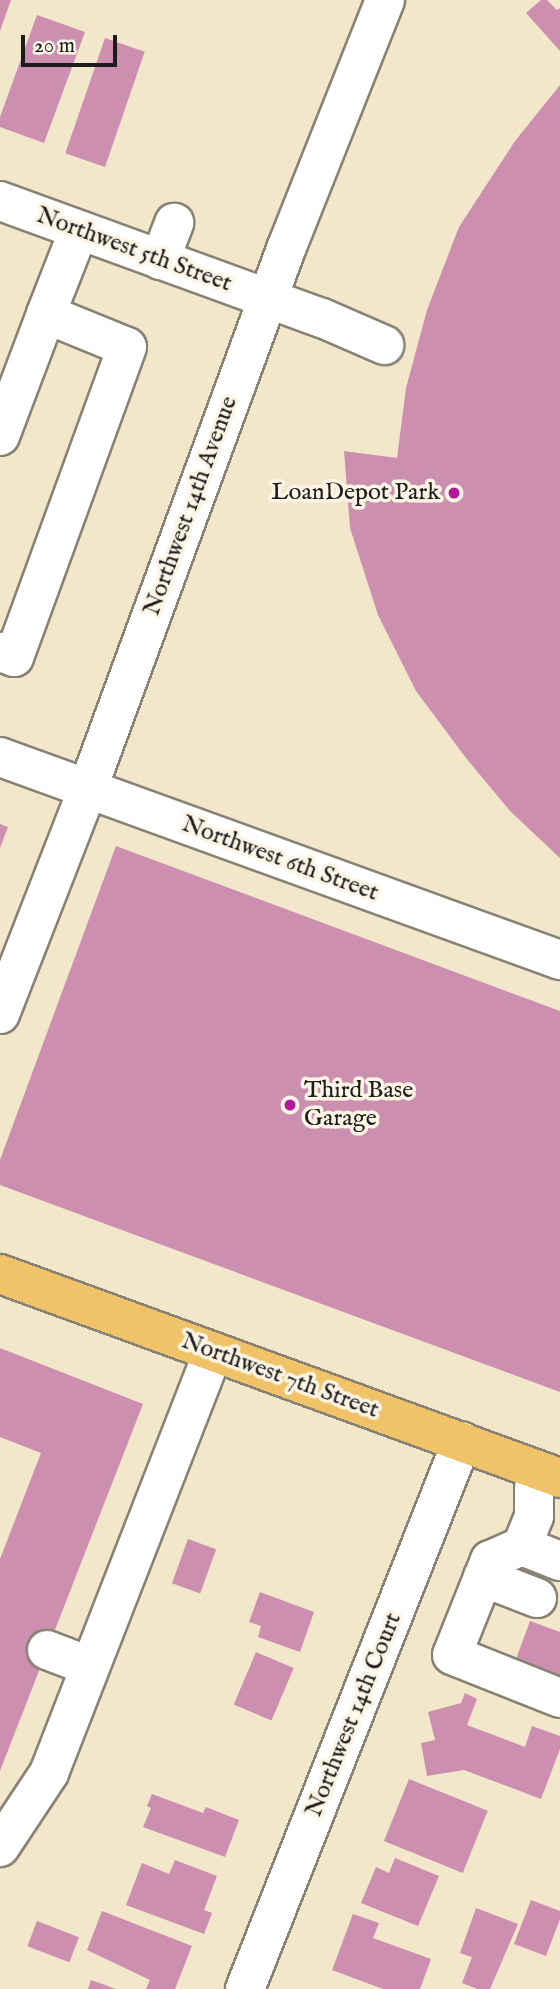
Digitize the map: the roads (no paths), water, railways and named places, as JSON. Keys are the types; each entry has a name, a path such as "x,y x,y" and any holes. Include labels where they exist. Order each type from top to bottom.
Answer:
{"main road":[{"name":"Northwest 7th Street","path":"0,1274 461,1441 547,1483"}],"street":[{"name":"Northwest 14th Avenue","path":"0,1014 88,788 268,299 385,0"},
{"name":"Northwest 5th Street","path":"0,201 268,299 384,345"},
{"path":"160,260 174,223"},
{"path":"0,436 79,230"},
{"path":"0,652 14,657 127,347 46,314"},
{"name":"Northwest 6th Street","path":"0,757 560,961"},
{"path":"3,1833 49,1773 213,1352"},
{"name":"Northwest 14th Court","path":"245,1989 461,1441"},
{"path":"547,1483 522,1546 490,1560 452,1655 560,1698"},
{"path":"522,1546 560,1561"},
{"path":"483,1577 537,1598"},
{"path":"47,1650 89,1666"}],"place":[{"name":"LoanDepot Park","path":"454,493"},
{"name":"Third Base Garage","path":"290,1105"}]}
